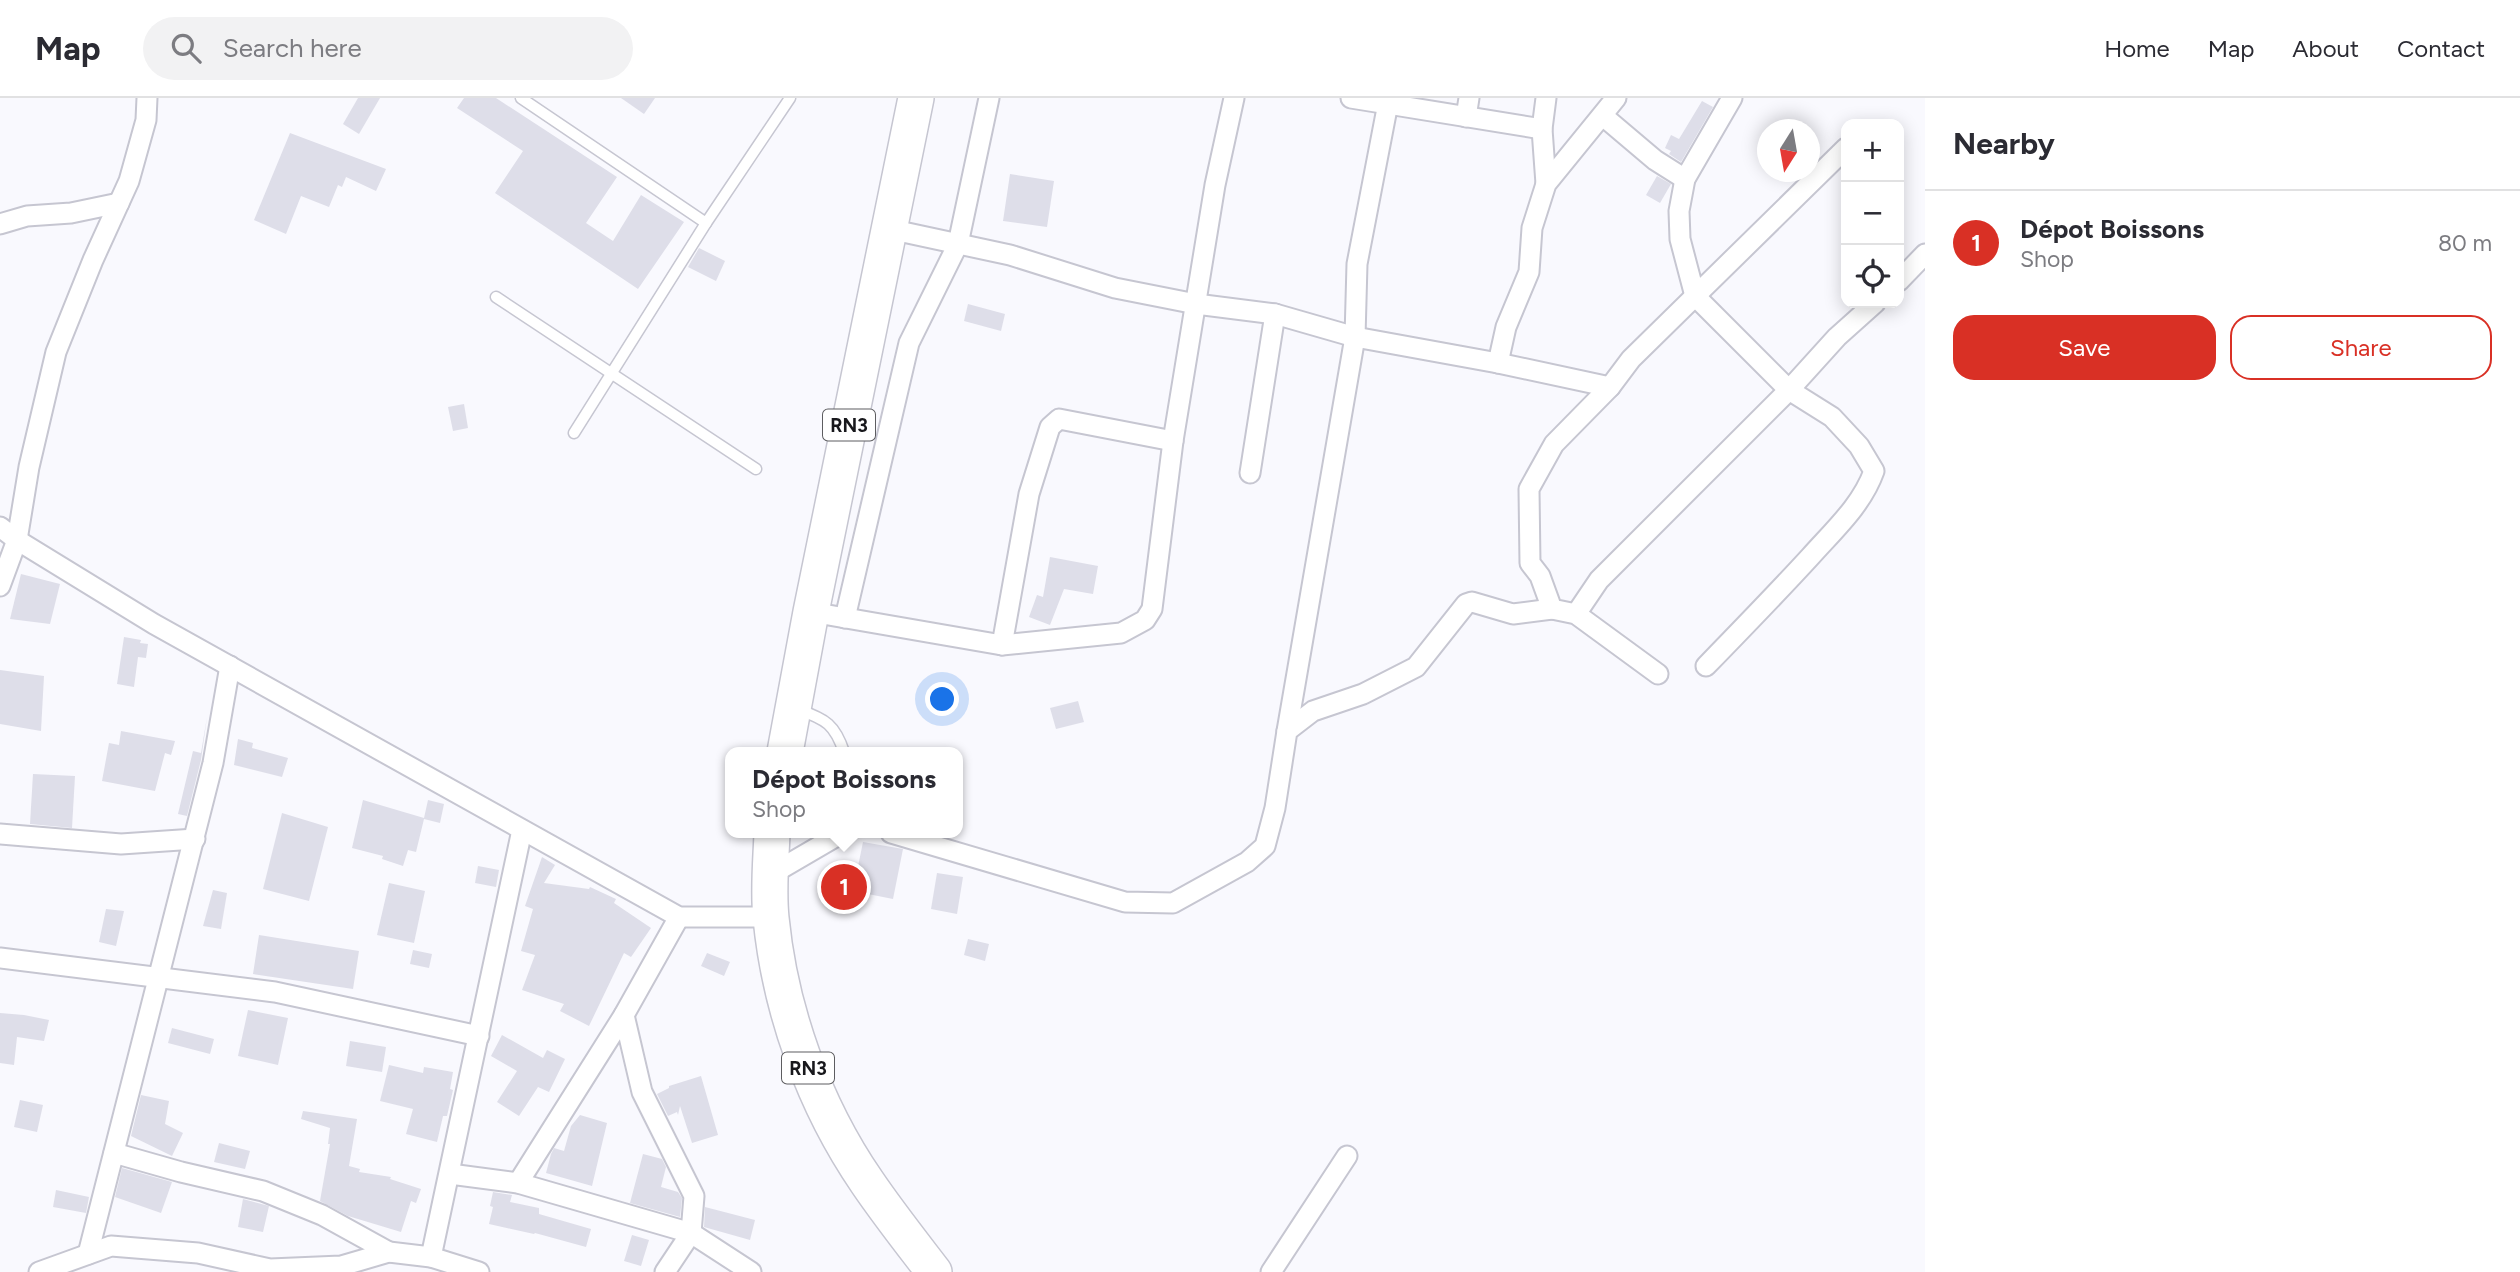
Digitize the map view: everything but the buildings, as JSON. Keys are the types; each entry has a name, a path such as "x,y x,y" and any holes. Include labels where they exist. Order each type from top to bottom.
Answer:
{"highway":[{"name":"RN3","path":"786,747 810,612 916,98"},
{"name":"RN3","path":"772,838 771,917 790,1015 818,1092 845,1146 928,1270"}],"street":[{"path":"0,586 17,540 29,467 56,352 129,181 146,120 147,98"},
{"path":"845,618 909,343 958,244 989,98"},
{"path":"810,612 1002,645 1121,633 1145,620 1152,609 1173,441 1215,185 1234,98"},
{"path":"1351,98 1467,107 1542,129"},
{"path":"1498,363 1506,327 1529,272 1532,228 1546,184 1542,129 1546,98"},
{"path":"1546,184 1616,98"},
{"path":"1706,666 1853,509 1868,488 1874,471 1859,446 1832,417 1789,390 1695,296 1680,239 1679,211 1685,179 1732,98"},
{"path":"914,838 1125,902 1173,903 1247,862 1265,846 1275,808 1355,337 1357,264 1389,101"},
{"path":"1603,116 1655,160 1685,179"},
{"path":"1552,609 1540,576 1530,563 1529,489 1554,444 1610,387 1631,359 1841,153"},
{"path":"0,224 27,216 71,213 119,203"},
{"path":"889,229 1010,256 1115,288 1196,304 1275,314 1355,337 1610,387"},
{"path":"1904,276 1925,254"},
{"path":"1576,614 1599,580 1789,390 1837,337 1869,308"},
{"path":"1250,473 1275,314"},
{"path":"1002,645 1030,494 1050,427 1059,419 1173,441"},
{"path":"0,527 154,624 679,917 771,917"},
{"path":"1287,730 1313,711 1363,694 1416,667 1466,604 1472,602 1513,614 1552,609 1576,614 1658,674"},
{"path":"88,1254 195,839 213,763 230,666"},
{"path":"431,1257 522,830"},
{"path":"0,834 121,844 195,839"},
{"path":"770,875 833,838"},
{"path":"518,1183 624,1015 679,917"},
{"path":"0,958 275,992 479,1036"},
{"path":"624,1015 642,1092 694,1196 691,1233 665,1272"},
{"path":"114,1153 263,1191 322,1215 389,1252 431,1257 479,1272"},
{"path":"1271,1272 1347,1156"},
{"path":"450,1174 518,1183 691,1233 751,1272"},
{"path":"38,1272 111,1246 198,1254 241,1268 270,1269 341,1266 389,1252"}],"lane":[{"path":"520,98 706,223"},
{"path":"574,433 706,223 790,98"},
{"path":"496,297 756,470"},
{"path":"794,709 815,715 832,725 842,747"}],"place":[{"name":"Dépot Boissons","path":"844,887"}]}
